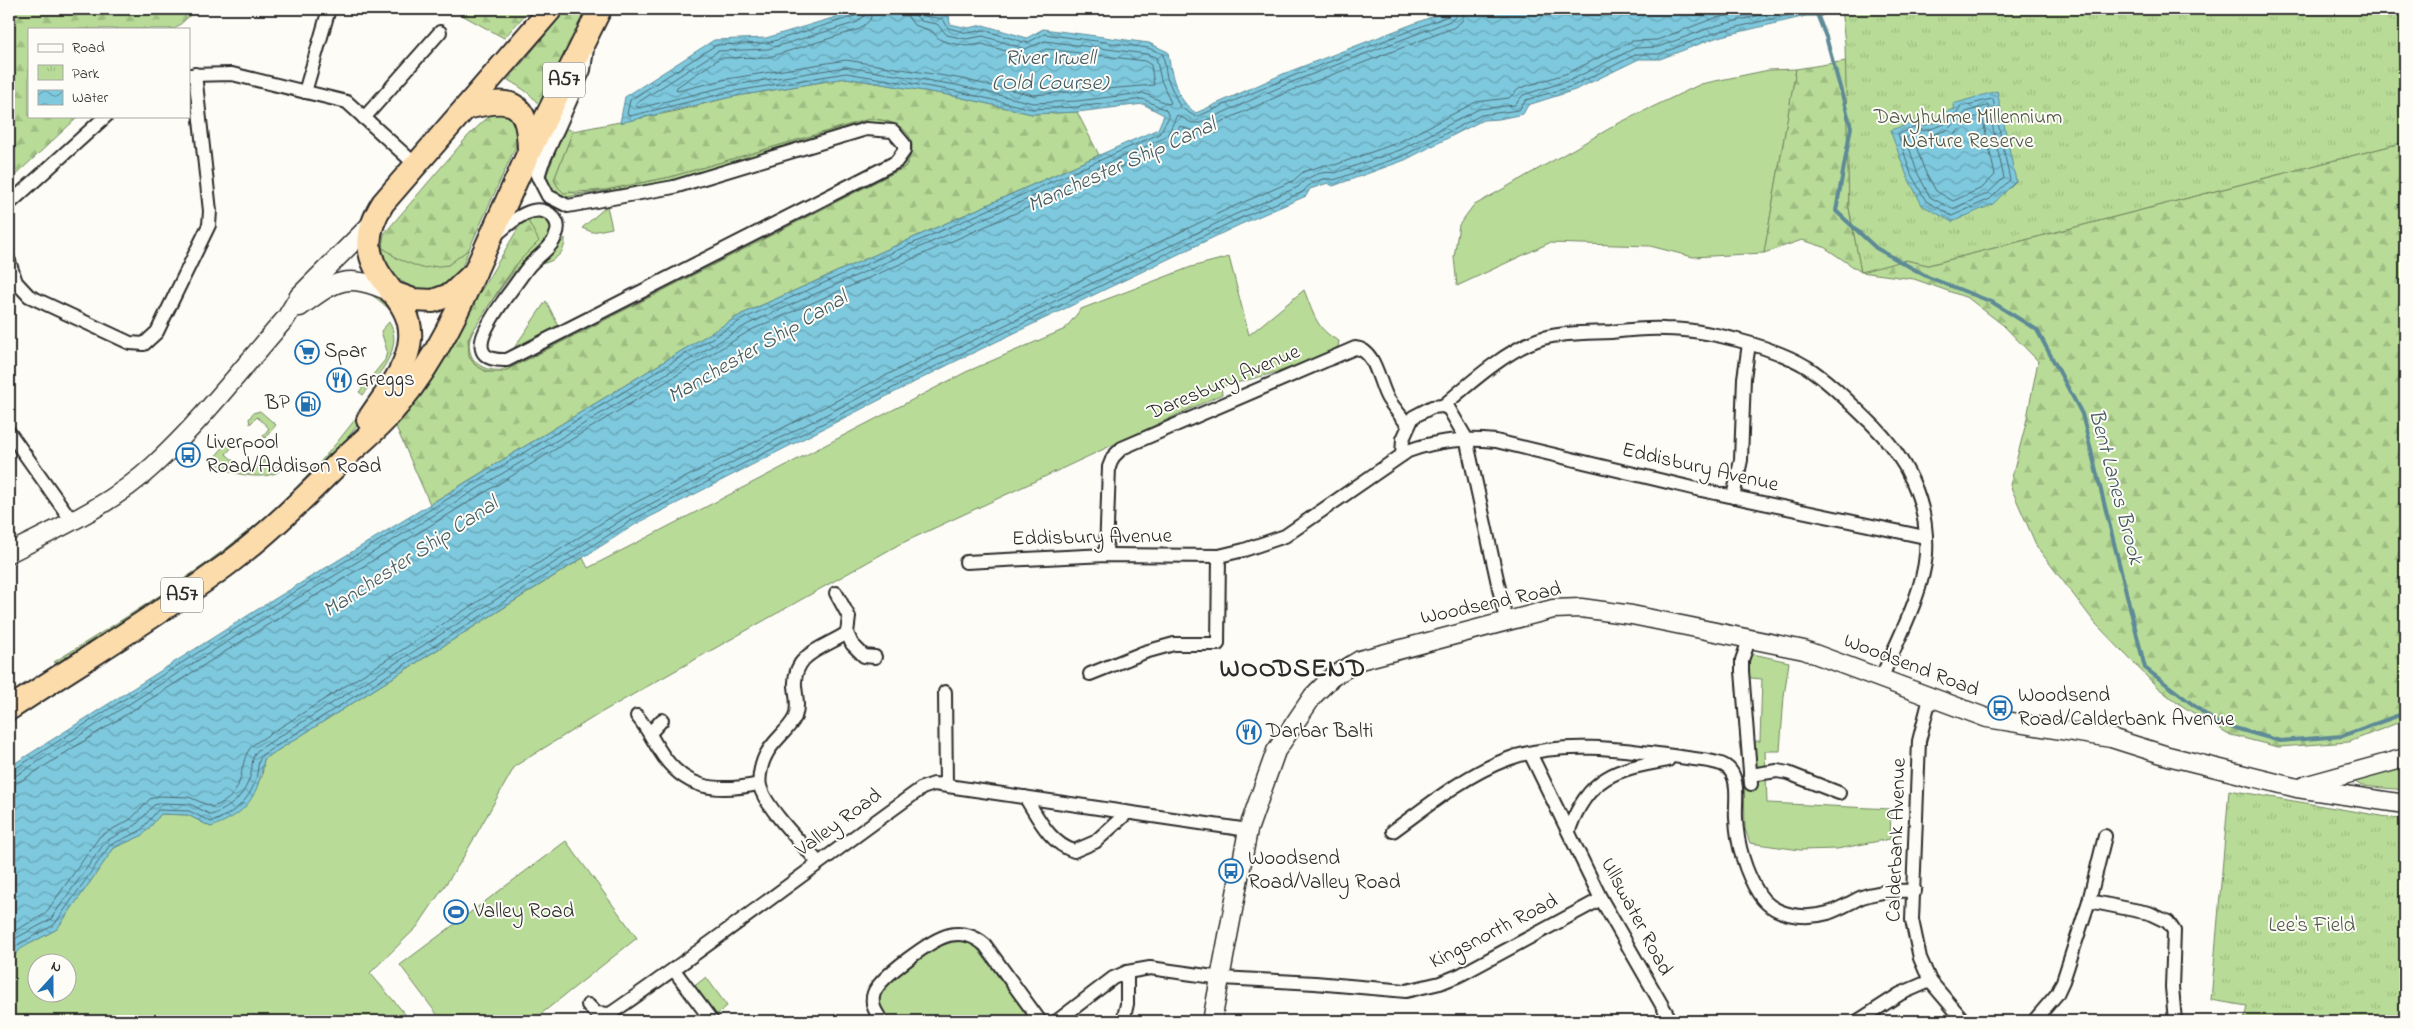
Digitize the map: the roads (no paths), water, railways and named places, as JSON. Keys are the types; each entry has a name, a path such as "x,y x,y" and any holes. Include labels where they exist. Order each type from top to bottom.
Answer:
{"highway":[{"name":"A57","path":"340,462 404,366 411,337 408,323 373,265 369,246 370,225 382,203 467,108 551,9"},
{"name":"A57","path":"9,709 215,574 266,533 385,420 440,346 529,152 596,15"},
{"name":"A57","path":"467,108 491,101 504,102 517,108 526,117 529,152"},
{"name":"A57","path":"391,292 413,300 433,301 452,294 474,272"}],"street":[{"path":"305,92 330,9"},
{"path":"538,177 584,70 596,15"},
{"path":"364,118 440,32"},
{"path":"9,261 16,282 29,296 130,343 144,344 157,332 209,224 210,210 192,74 232,74 347,102 416,165"},
{"path":"9,204 104,118"},
{"path":"529,152 538,177 548,196 568,206 674,187 866,129 893,131 904,144 904,151 896,162 507,360 489,357 484,352 481,344 486,325 529,266 552,241 556,235 557,221 568,206"},
{"path":"490,240 512,221 534,210 550,214 557,221"},
{"path":"9,553 72,521 114,496 154,465 286,318 299,296 370,225"},
{"path":"286,318 334,283 357,280 391,292"},
{"path":"1443,406 1499,362 1543,338 1665,329 1702,333 1778,353 1807,367 1845,398 1884,436 1906,466 1920,497 1925,537 1925,560 1917,592 1881,679"},
{"path":"1733,497 1741,460 1744,378 1749,344"},
{"name":"Daresbury Avenue","path":"1106,555 1109,467 1114,457 1122,448 1355,348 1362,348 1368,354 1387,398 1408,425"},
{"path":"1402,455 1403,439 1408,425 1413,418 1422,411 1432,407 1443,406 1449,409 1466,438 1506,620"},
{"path":"9,432 72,521"},
{"name":"Eddisbury Avenue","path":"966,562 1106,555 1219,556 1263,545 1285,536 1402,455 1430,443 1466,438 1496,441 1733,497 1925,537"},
{"path":"1090,674 1145,652 1174,644 1218,644 1219,556"},
{"path":"836,593 849,617 846,633 857,651 864,656 875,657"},
{"name":"Woodsend Road","path":"1212,1021 1248,830 1276,751 1313,696 1332,677 1360,660 1553,609 1581,608 1632,615 1804,650 1987,718 2111,738 2168,756 2297,788 2405,804"},
{"path":"818,862 764,798 759,784 762,762 794,717 798,704 795,675 798,666 808,654 846,633"},
{"path":"1750,640 1742,660 1750,779 1777,771 1788,773 1839,793"},
{"path":"946,692 946,785"},
{"name":"Calderbank Avenue","path":"1930,698 1919,741 1915,891 1912,920 1915,937 1930,981 1950,1007 1964,1021"},
{"path":"637,716 651,732 658,748 686,779 703,787 721,790 759,784"},
{"path":"651,732 662,720"},
{"path":"1393,831 1451,789 1506,759 1530,753 1572,749 1621,750 1709,761 1729,769 1735,786 1736,819 1746,870 1768,906 1790,914 1825,914 1863,897 1880,893 1915,891"},
{"name":"Ullswater Road","path":"1530,753 1601,899 1671,1021"},
{"path":"1569,830 1577,808 1588,792 1600,782 1644,764 1682,758"},
{"path":"2297,788 2405,758"},
{"path":"1808,795 1813,783"},
{"name":"Valley Road","path":"588,1005 596,1013 610,1014 674,970 818,862 922,788 934,784 1248,830"},
{"path":"1025,797 1052,837 1064,848 1074,851 1095,842 1128,813"},
{"path":"2034,1021 2057,994 2063,981 2089,901 2105,836"},
{"name":"Kingsnorth Road","path":"1127,972 1150,968 1221,978 1413,989 1440,983 1460,975 1601,899"},
{"path":"2089,901 2149,913 2168,922 2174,931 2172,987 2174,1021"},
{"path":"882,1021 875,1010 873,1001 879,984 938,939 960,934 978,939 985,945 1040,1021"},
{"path":"674,970 712,1021"},
{"path":"1057,1021 1113,978 1127,972 1126,1004 1123,1021"},
{"path":"1858,1021 1900,994 1930,981"}],"water":[{"path":"911,9 949,15 950,24 968,28 983,25 1027,38 1043,29 1149,43 1168,52 1173,78 1179,94 1189,108 1196,113 1283,74 1452,9 1832,9 1825,11 1822,16 1806,16 1718,37 1660,59 1639,59 1575,90 1528,105 1523,114 1483,120 1405,160 1333,186 1328,183 1310,189 1306,196 1239,225 952,363 636,524 264,759 254,794 242,810 234,816 211,827 188,815 161,814 143,835 114,848 57,929 22,948 9,960 9,767 255,611 742,314 1158,129 1164,115 1143,104 1077,112 1032,114 954,96 846,78 731,97 620,123 625,97 714,40 766,38 856,11"},
{"path":"1997,91 2016,181 1993,204 1952,222 1922,205 1907,176 1890,130 1921,121 1923,126 1944,120 1942,113 1955,109 1953,104"}],"waterway":[{"name":"Bent Lanes Brook","path":"1815,9 1826,37 1851,127 1836,211 1876,248 1928,277 1992,302 2037,330 2082,414 2145,668 2217,723 2280,741 2342,736 2405,713"}],"place":[{"name":"Spar","path":"307,352"},
{"name":"Greggs","path":"339,380"},
{"name":"BP","path":"308,404"},
{"name":"Liverpool Road/Addison Road","path":"188,455"},
{"name":"Woodsend Road/Calderbank Avenue","path":"2000,708"},
{"name":"Darbar Balti","path":"1249,732"},
{"name":"Woodsend Road/Valley Road","path":"1231,871"},
{"name":"Valley Road","path":"456,912"}],"district":[{"name":"WOODSEND","path":"1293,670"}],"water label":[{"name":"River Irwell (Old Course)","path":"1050,72"},
{"name":"Manchester Ship Canal","path":"1122,166"},
{"name":"Manchester Ship Canal","path":"758,348"},
{"name":"Manchester Ship Canal","path":"411,558"}],"park label":[{"name":"Davyhulme Millennium Nature Reserve","path":"1968,130"},
{"name":"Lee's Field","path":"2312,926"}]}
